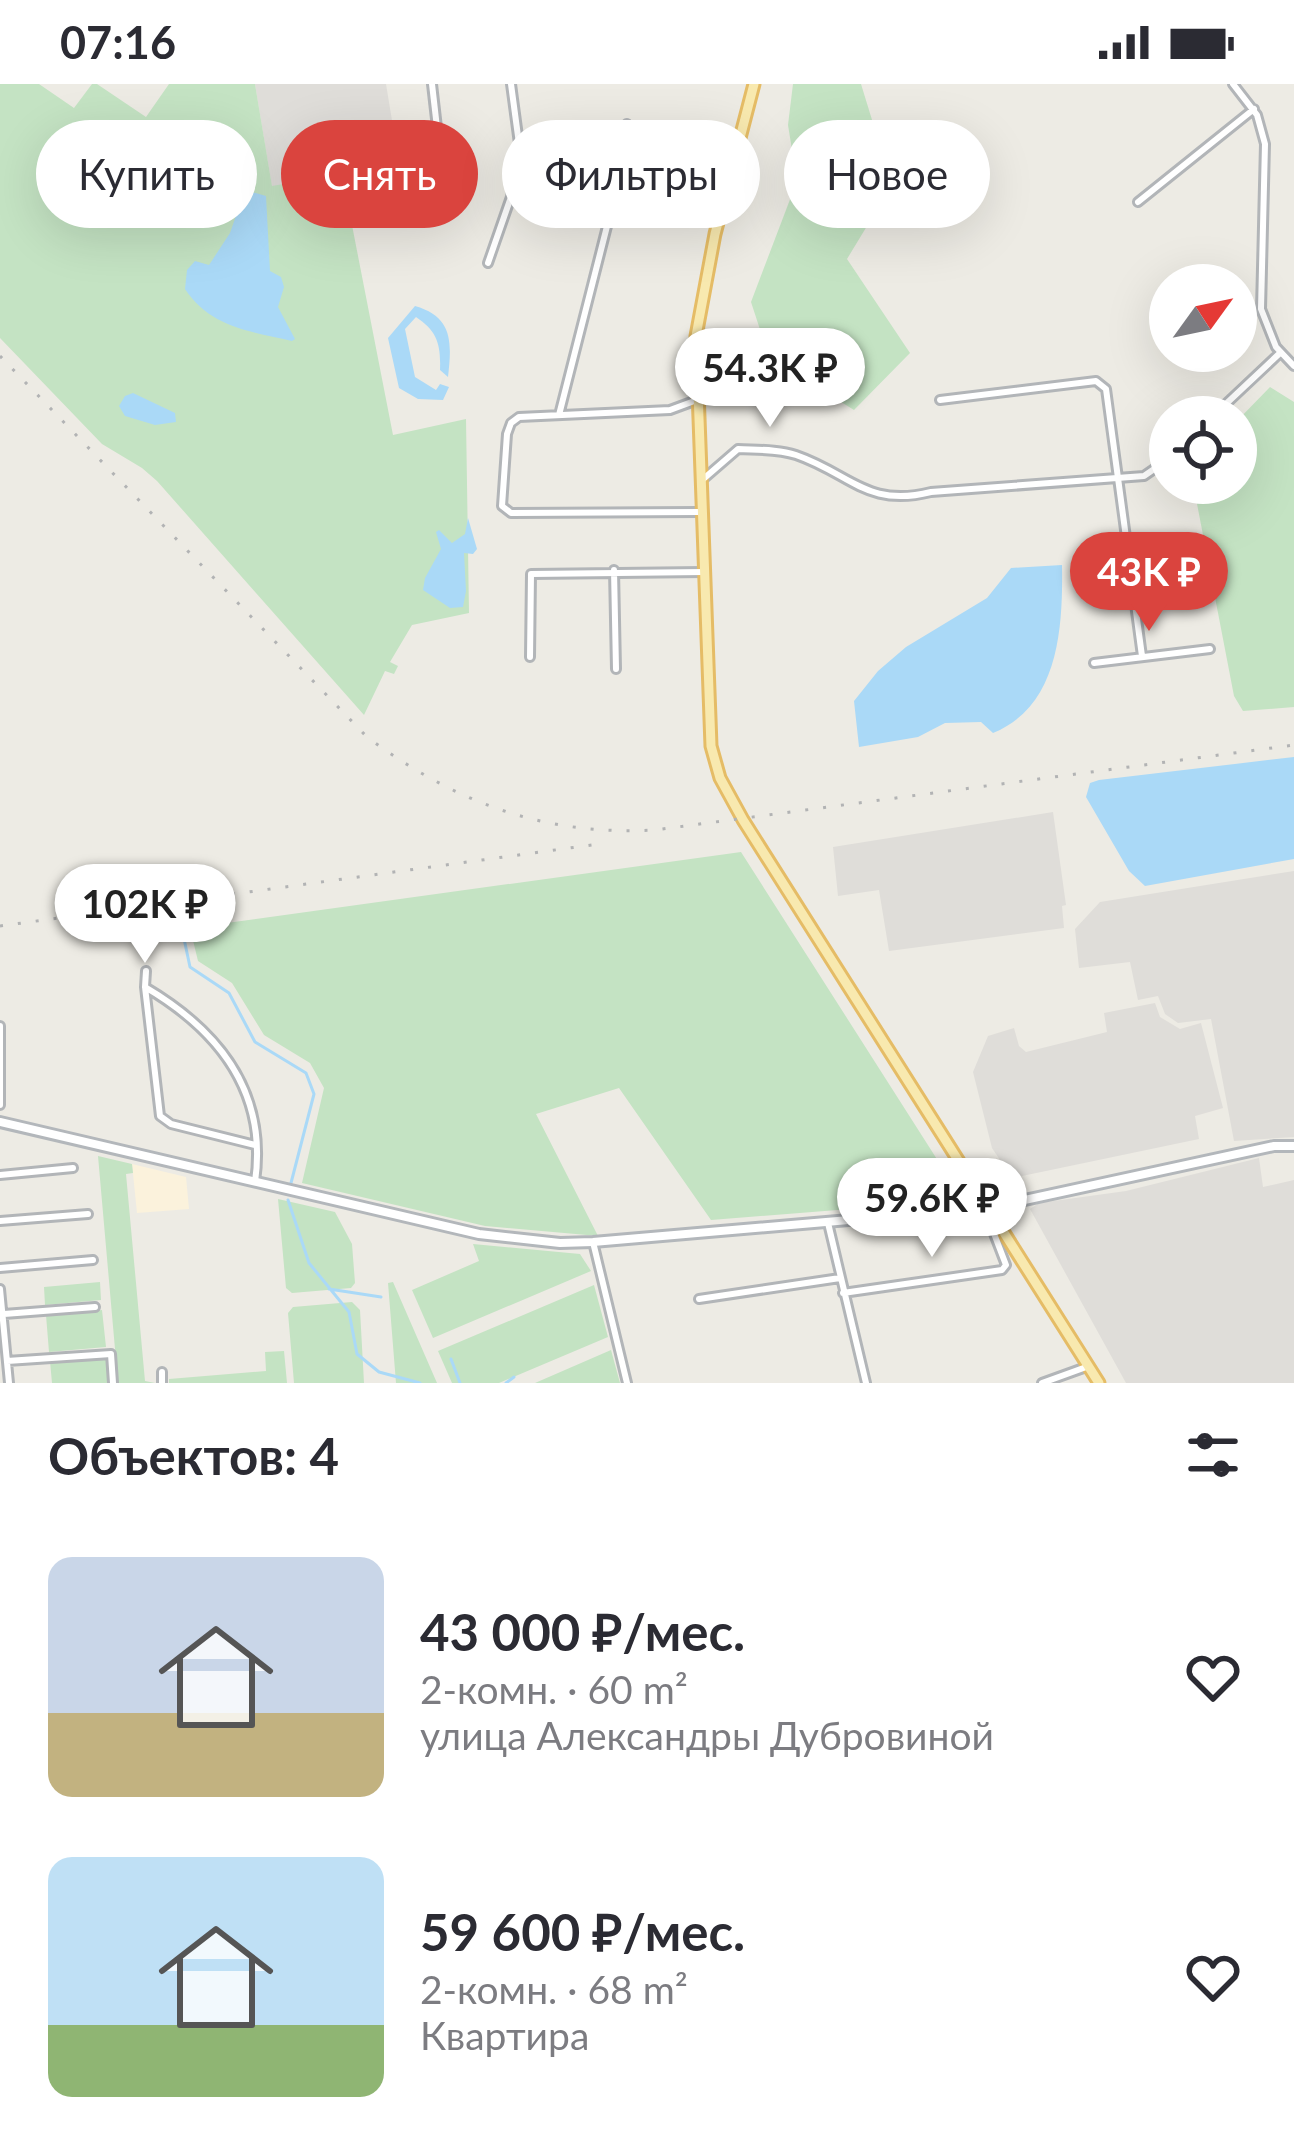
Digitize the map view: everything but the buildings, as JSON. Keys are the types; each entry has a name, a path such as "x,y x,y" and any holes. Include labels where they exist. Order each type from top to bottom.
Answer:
{"main road":[{"path":"754,84 715,234 695,336 711,746 720,778 743,820 1099,1383"}],"street":[{"path":"432,84 436,120"},
{"path":"488,263 511,197 520,151 511,84"},
{"path":"1233,84 1254,109 1265,144 1261,309 1280,353 1294,366"},
{"path":"1138,202 1254,109"},
{"path":"560,415 607,228"},
{"path":"1234,396 1280,353"},
{"path":"940,400 1102,383 1142,656"},
{"path":"697,400 670,410 519,417 507,434 505,512 702,512"},
{"path":"701,481 738,449 794,454 883,496 904,499 931,492 1149,474"},
{"path":"614,570 616,669"},
{"path":"530,657 531,574 704,572"},
{"path":"1094,663 1210,649"},
{"path":"146,971 160,1116 171,1124 255,1145"},
{"path":"145,987 181,1009 240,1078 250,1105 255,1182"},
{"path":"0,1027 0,1105"},
{"path":"0,1122 479,1234 560,1243 988,1208 1274,1146 1294,1146"},
{"path":"0,1175 74,1168"},
{"path":"0,1221 88,1214"},
{"path":"827,1222 866,1383"},
{"path":"843,1293 1002,1270 1006,1265 993,1232 999,1225"},
{"path":"593,1242 627,1383"},
{"path":"0,1268 93,1260"},
{"path":"699,1299 840,1279"},
{"path":"0,1289 9,1383"},
{"path":"4,1314 95,1307"},
{"path":"7,1361 111,1354 113,1383"},
{"path":"1042,1383 1088,1366"},
{"path":"161,1372 162,1383"}],"shaded area":[{"path":"255,84 386,84 392,120 281,120 281,185 272,187"},
{"path":"1053,812 1066,905 1062,906 1064,928 889,951 879,890 838,896 833,847"},
{"path":"1294,871 1294,1137 1234,1141 1211,1019 1178,1023 1165,1014 1158,996 1138,1000 1130,962 1079,968 1075,929 1100,902"},
{"path":"1155,1003 1160,1017 1180,1029 1201,1023 1223,1108 1195,1116 1199,1139 1012,1178 992,1148 973,1072 988,1036 1014,1028 1026,1052 1107,1032 1104,1013"},
{"path":"1259,1158 1263,1187 1294,1180 1294,1383 1126,1383 1030,1209 1039,1203 1126,1191"},
{"path":"132,1164 186,1177 189,1209 137,1213"}],"green space":[{"path":"0,84 39,84 74,108 92,84 97,84 146,117 169,84 255,84 272,186 281,184 281,228 353,228 393,435 466,419 469,613 412,625 390,662 398,666 394,674 385,671 364,715 157,481 102,444 0,338"},
{"path":"793,84 861,84 872,120 789,120"},
{"path":"784,215 784,228 866,228 847,259 910,353 854,410 769,357 751,302"},
{"path":"1270,387 1294,402 1294,707 1243,711 1234,696 1197,504 1257,504 1257,400"},
{"path":"741,852 963,1200 711,1220 619,1088 536,1114 598,1236 485,1226 302,1183 324,1088 310,1063 264,1035 232,983 198,961 190,928"},
{"path":"98,1156 132,1164 133,1173 126,1174 145,1381 155,1383 118,1383"},
{"path":"278,1199 335,1212 352,1244 355,1283 351,1288 292,1293 286,1288"},
{"path":"473,1244 580,1254 591,1271 433,1338 412,1290 479,1261"},
{"path":"100,1282 101,1300 45,1305 44,1287"},
{"path":"393,1282 437,1383 396,1383 388,1283"},
{"path":"594,1285 608,1337 499,1383 452,1383 438,1351"},
{"path":"352,1302 360,1310 364,1383 294,1383 288,1313 293,1307"},
{"path":"102,1310 106,1347 49,1352 46,1315"},
{"path":"611,1350 620,1383 535,1383"},
{"path":"284,1351 287,1383 169,1383 169,1379 266,1371 265,1352"},
{"path":"106,1356 109,1383 52,1383 50,1361"}],"water":[{"path":"257,193 266,196 270,271 281,277 284,287 278,307 292,341 219,320 185,289 187,270 195,261 209,265 232,228 257,228"},
{"path":"415,306 437,317 447,332 448,377 440,370 438,345 429,328 416,317 405,329 415,377 436,390 440,384 449,387 443,400 418,399 399,388 388,338"},
{"path":"133,393 175,413 176,422 155,425 125,416 119,406"},
{"path":"468,518 477,549 473,554 464,553 463,607 450,608 423,590 425,578 441,549 436,532 452,543 465,534"},
{"path":"1062,565 1053,662 1032,704 1015,721 993,733 981,722 945,723 918,737 859,747 854,701 878,671 906,647 987,598 1011,568"},
{"path":"1294,757 1294,859 1145,886 1129,871 1086,797 1090,783 1099,780"}],"waterway":[{"path":"179,915 190,967 229,993 255,1042 306,1073 314,1094 291,1183"},
{"path":"288,1200 309,1263 349,1312 357,1354 379,1372 420,1383"},
{"path":"329,1289 381,1297"},
{"path":"451,1359 460,1383"},
{"path":"506,1383 514,1377"}],"railway":[{"path":"0,356 367,737 468,797 539,821 655,830 1294,745"},
{"path":"0,926 606,843"}]}
